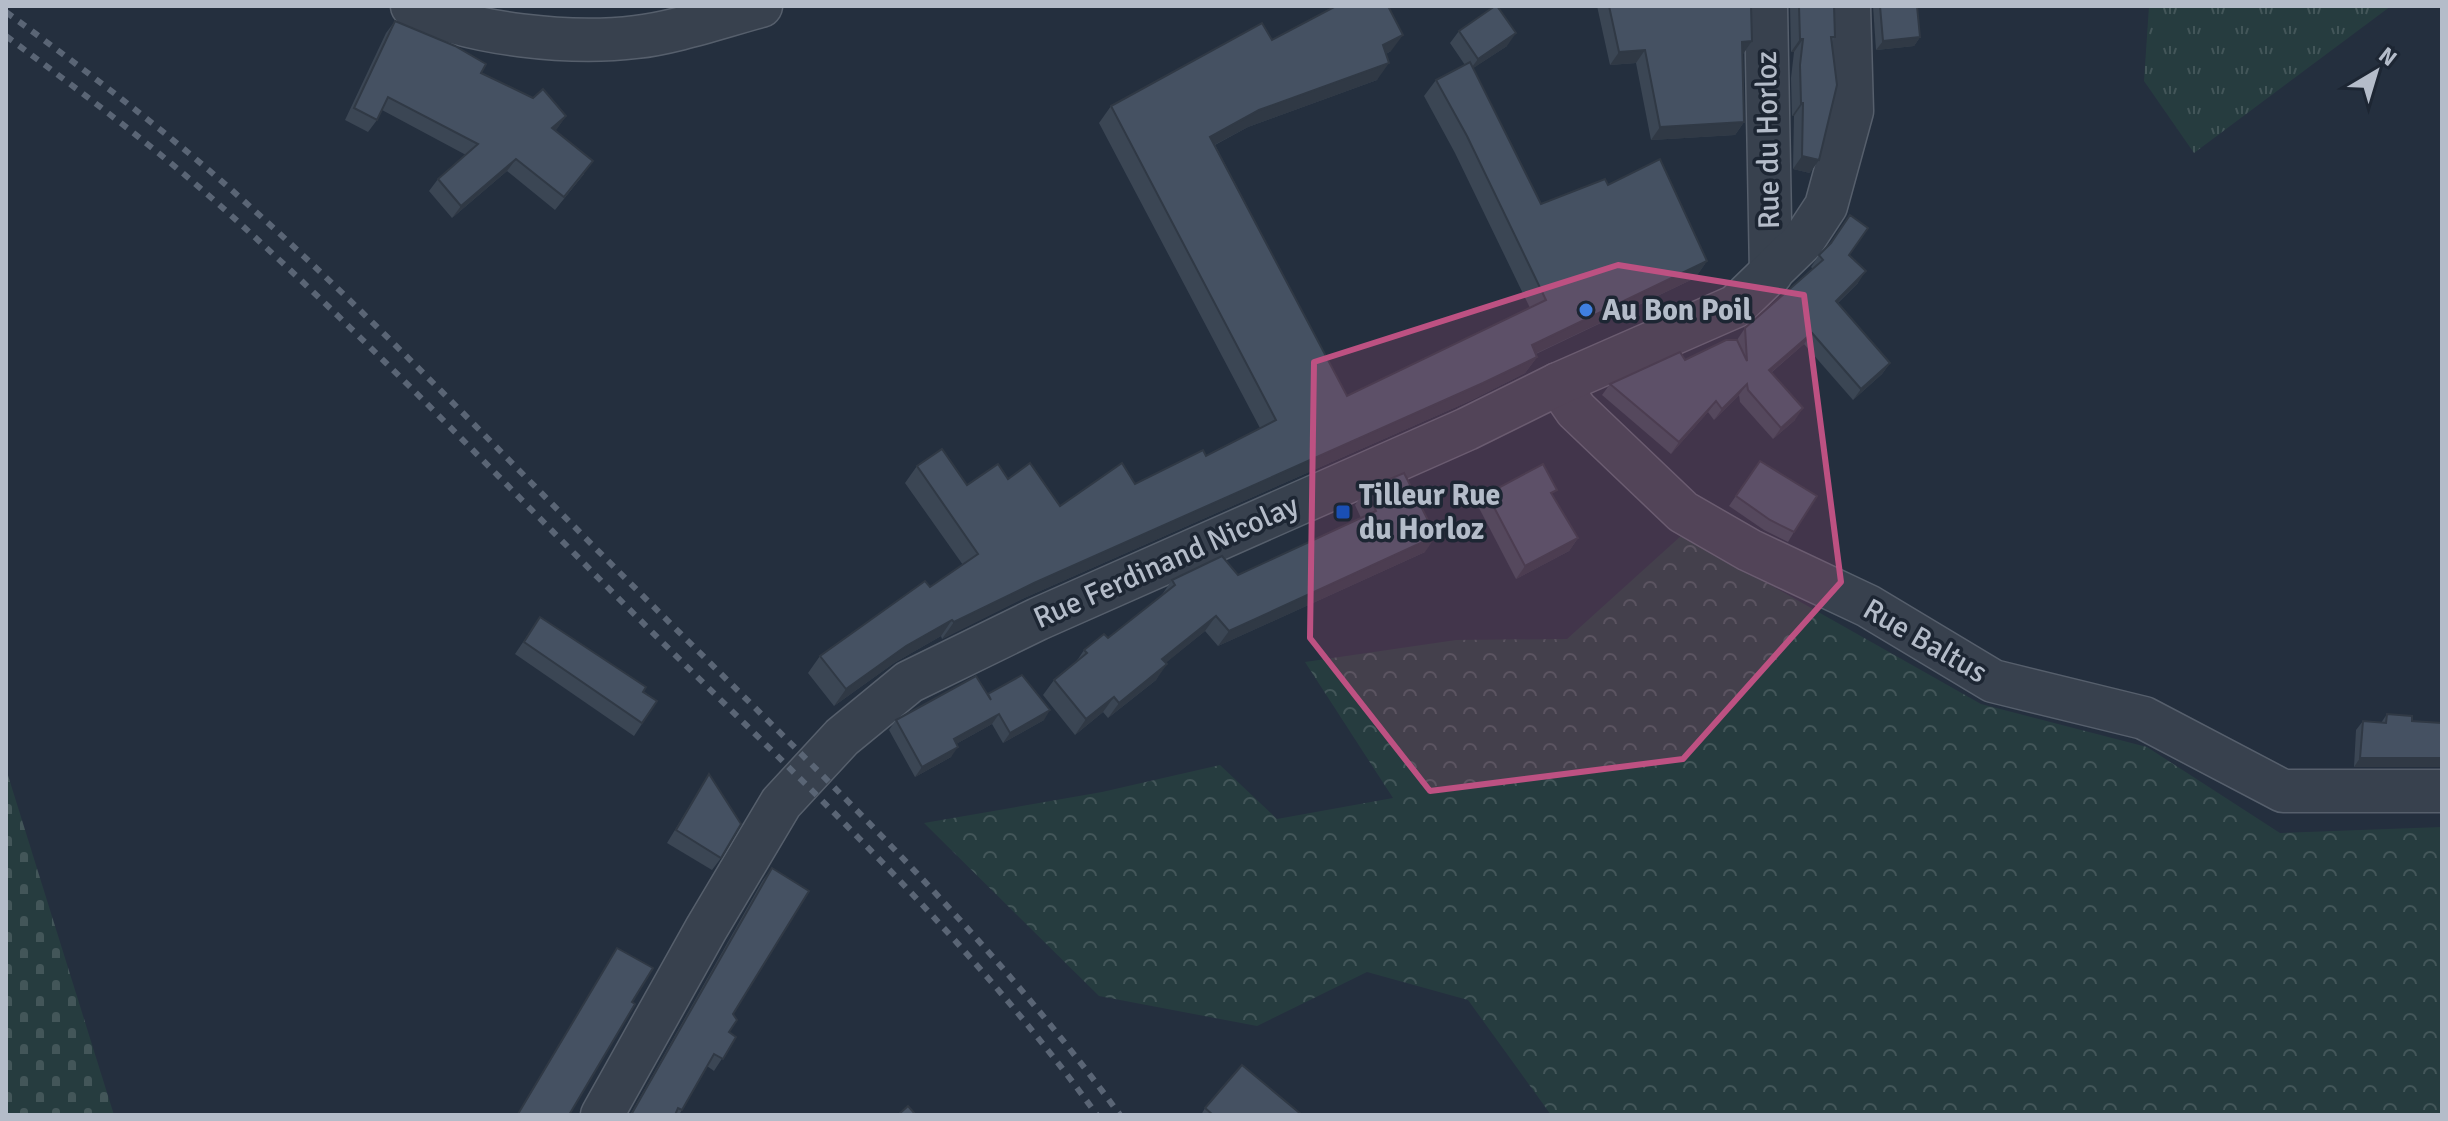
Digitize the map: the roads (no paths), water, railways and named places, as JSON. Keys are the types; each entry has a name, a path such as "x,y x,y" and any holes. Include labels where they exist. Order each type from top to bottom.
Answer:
{"street":[{"path":"412,6 428,15 498,31 576,40 637,37 761,6"},
{"name":"Rue du Horloz","path":"1766,6 1771,274"},
{"name":"Rue Ferdinand Nicolay","path":"602,1115 781,803 842,737 909,682 1038,619 1736,306 1803,241 1826,206 1852,111 1849,6"},
{"name":"Rue Baltus","path":"1558,384 1576,410 1683,512 1749,550 1868,606 1993,681 2144,718 2283,791 2442,791"}],"railway":[{"path":"6,12 123,100 207,169 390,340 890,845 1010,976 1120,1115"},
{"path":"6,36 198,186 381,358 877,857 992,982 1097,1115"}],"place":[{"name":"Au Bon Poil","path":"1586,310"},
{"name":"Tilleur Rue du Horloz","path":"1343,512"}]}
